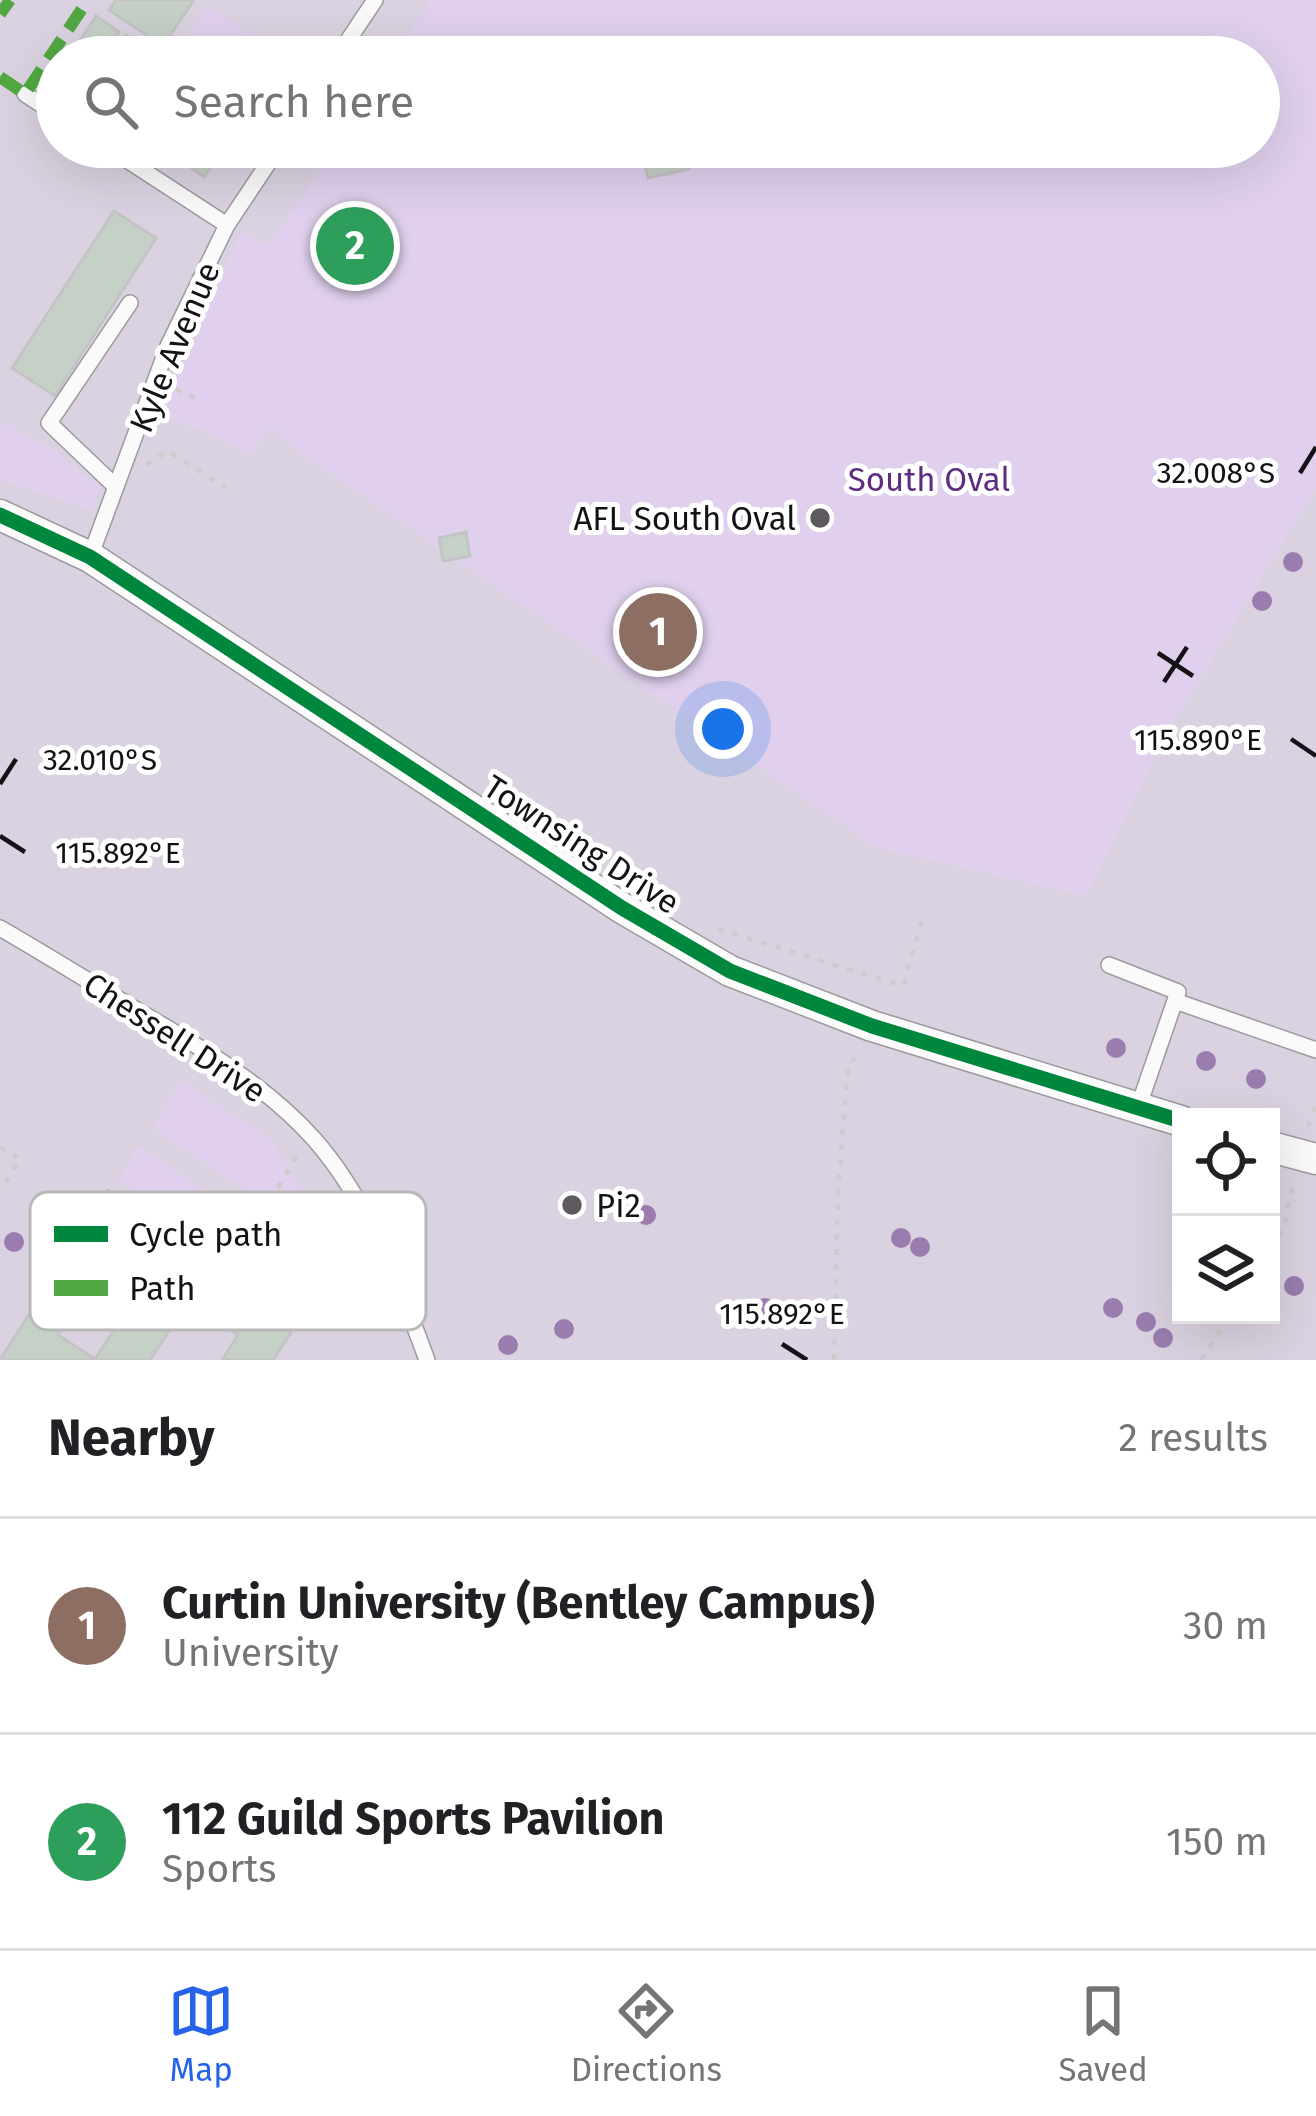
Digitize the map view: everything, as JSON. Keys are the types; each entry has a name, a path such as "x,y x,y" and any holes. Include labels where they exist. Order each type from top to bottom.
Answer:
{"street":[{"name":"Townsing Drive","path":"0,515 90,556 622,908 730,971 872,1026 1172,1118"}],"lane":[{"path":"352,36 375,0"},
{"path":"25,94 36,101"},
{"path":"139,168 227,225"},
{"name":"Kyle Avenue","path":"90,556 168,346 227,225 264,168"},
{"path":"116,487 49,423 130,303"},
{"name":"Chessell Drive","path":"0,928 248,1081 299,1124 351,1192"},
{"path":"1109,965 1178,992 1138,1108"},
{"path":"1175,1001 1316,1050"},
{"name":"Chessell Drive","path":"414,1330 427,1360"}],"path":[{"path":"143,467 168,451 226,488"},
{"path":"715,928 903,986 924,912"},
{"path":"895,1000 899,985"},
{"path":"834,1360 838,1191 848,1065 863,1051"},
{"path":"1280,1233 1306,1155 1316,1104"},
{"path":"292,1141 310,1169"},
{"path":"0,1147 20,1159 0,1191"},
{"path":"275,1192 299,1152"},
{"path":"1201,1360 1225,1324"}],"shaded area":[{"path":"0,0 1316,0 1316,1360 0,1360"}],"green space":[{"name":"South Oval","path":"431,0 1316,0 1316,488 1165,736 1086,896 877,848 272,429 247,455 214,435 160,416 242,230 268,247 320,168 1280,168 1280,36 408,36"},
{"path":"207,6 253,36 187,36"},
{"path":"0,420 55,452 101,487 89,510 0,479"},
{"path":"180,1081 269,1138 305,1192 249,1192 154,1129"},
{"path":"138,1146 207,1192 137,1192 120,1181"}],"building":[{"path":"116,0 194,0 170,36 148,36 109,10"},
{"path":"96,16 119,32 116,36 83,36"},
{"path":"646,168 689,168 689,169 648,178"},
{"path":"114,211 156,238 55,396 12,368"},
{"path":"466,532 470,556 443,561 439,538"},
{"path":"30,1313 30,1330 61,1330 58,1335 95,1359 114,1330 170,1330 150,1360 0,1360"},
{"path":"230,1330 291,1333 273,1360 222,1360 238,1335"}],"marked path":[{"path":"0,14 10,0"},
{"path":"64,36 88,0"},
{"path":"0,77 25,94 36,78"}],"cycle path":[{"path":"0,515 90,557 622,908 730,971 872,1026 1172,1118"}],"place":[{"name":"112 Guild Sports Pavilion","path":"355,246"},
{"name":"AFL South Oval","path":"820,518"},
{"name":"Curtin University (Bentley Campus)","path":"658,632"},
{"name":"Pi2","path":"572,1205"}]}
